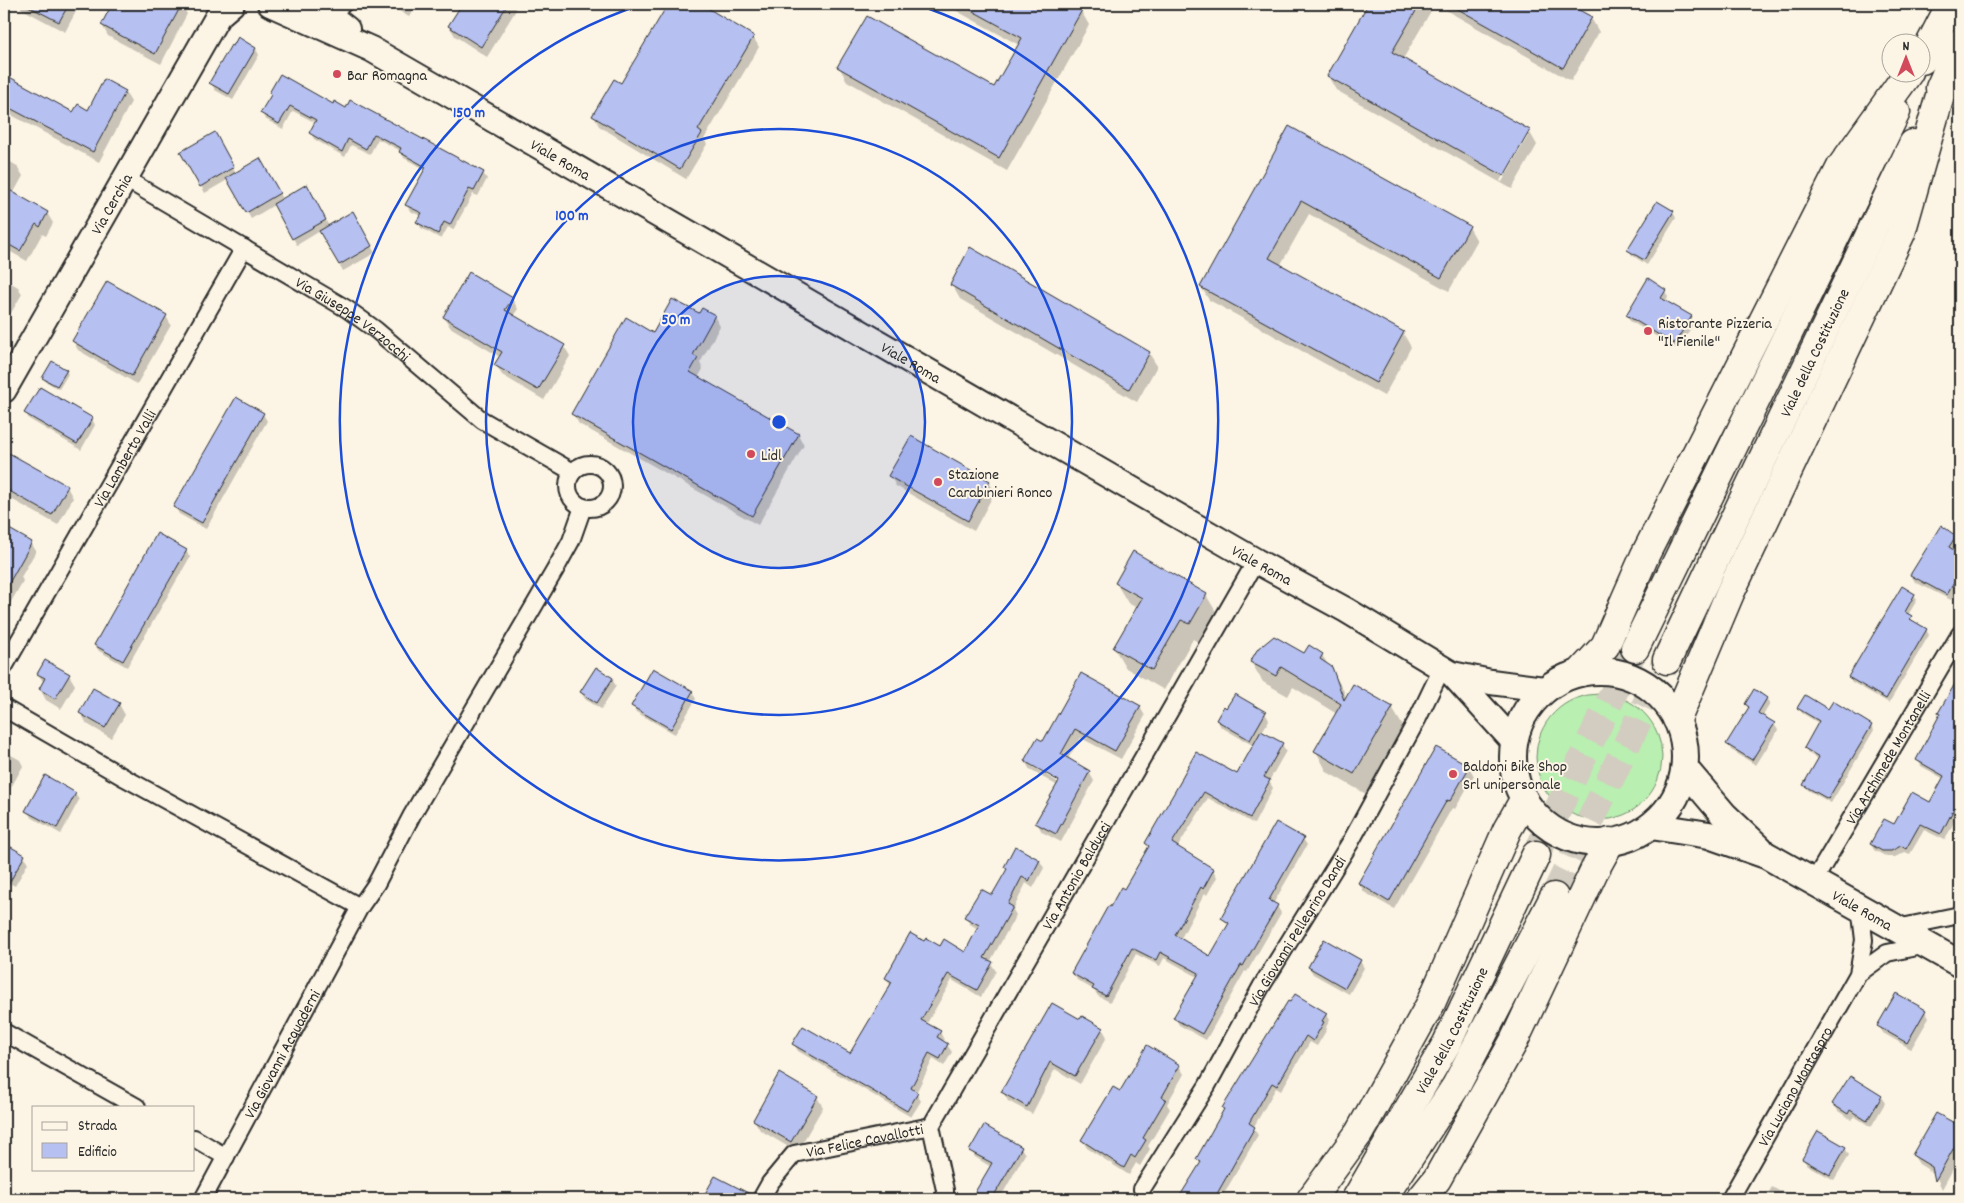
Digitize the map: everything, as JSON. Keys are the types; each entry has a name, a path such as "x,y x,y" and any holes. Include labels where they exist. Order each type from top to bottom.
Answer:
{"highway":[{"path":"1932,38 1951,4"},
{"name":"Viale della Costituzione","path":"1667,660 1960,43"},
{"path":"1677,719 1730,593 1901,232 1948,71"},
{"path":"1581,672 1604,646 1645,555 1841,167 1902,82"},
{"name":"Viale della Costituzione","path":"1635,648 1910,82"},
{"path":"1310,1199 1359,1133 1431,1003 1507,830 1524,800"},
{"path":"1421,1199 1437,1179 1514,1041 1594,871 1610,842"},
{"name":"Viale della Costituzione","path":"1356,1199 1447,1044 1536,855"},
{"name":"Viale della Costituzione","path":"1382,1199 1456,1086 1554,897"}],"main road":[{"name":"Viale Roma","path":"270,4 371,49 1256,560 1346,610 1447,671 1513,741"},
{"name":"Viale Roma","path":"329,7 371,49"},
{"name":"Via Cerchia","path":"4,390 223,8"},
{"path":"1610,670 1637,679 1661,696 1677,719 1685,743 1685,769 1679,791 1667,810 1651,826 1632,837 1610,842 1585,842 1561,834 1540,820 1524,800 1515,782 1512,761 1513,741 1519,721 1529,704 1544,689 1561,678 1581,672 1610,670"},
{"name":"Viale Roma","path":"1447,671 1491,682 1544,689"},
{"name":"Viale Roma","path":"1685,769 1724,815 1766,855"},
{"name":"Viale Roma","path":"1651,826 1709,835 1766,855 1860,906 1960,964"}],"street":[{"name":"Via Giuseppe Verzocchi","path":"124,178 348,309 376,330 482,420 573,472"},
{"name":"Via Lamberto Valli","path":"4,667 244,248"},
{"path":"584,464 598,465 604,468 612,480 612,493 603,504 596,507 583,506 577,503 569,492 569,478 573,472 584,464"},
{"name":"Via Giovanni Acquaderni","path":"203,1199 412,815 571,541 583,506"},
{"name":"Via Antonio Balducci","path":"931,1126 1256,560"},
{"name":"Via Archimede Montanelli","path":"1814,881 1960,634"},
{"name":"Via Giovanni Pellegrino Dandi","path":"1142,1189 1207,1086 1260,987 1350,843 1418,718 1447,671"},
{"path":"4,708 125,778 360,908"},
{"name":"Via Luciano Montaspro","path":"1730,1199 1858,974 1864,940 1860,906"},
{"path":"1897,928 1960,915"},
{"name":"Via Luciano Montaspro","path":"1858,974 1887,953 1927,945"},
{"path":"4,1032 135,1106"},
{"path":"931,1126 946,1190 945,1199"},
{"name":"Via Felice Cavallotti","path":"761,1199 770,1183 794,1154 931,1126"},
{"path":"195,1139 226,1157"}],"green space":[{"path":"1599,694 1623,699 1643,713 1657,733 1662,757 1657,781 1643,801 1623,815 1599,820 1575,815 1555,801 1541,781 1536,757 1541,733 1555,713 1575,699"}],"building":[{"path":"24,4 69,4 59,22"},
{"path":"112,4 182,4 155,54 101,25"},
{"path":"462,4 508,4 481,47 448,26"},
{"path":"668,4 701,4 754,36 698,130 702,133 680,169 592,116 614,79 621,83"},
{"path":"960,4 1070,4 1082,10 999,158 837,67 867,16 994,87 1022,38"},
{"path":"1368,4 1420,4 1392,52 1530,130 1504,176 1327,76"},
{"path":"1449,4 1568,4 1592,17 1563,68"},
{"path":"238,37 256,48 229,94 209,83 231,45 233,46"},
{"path":"4,74 73,112 78,104 88,110 104,79 126,91 93,152 4,105"},
{"path":"280,74 333,104 334,101 346,108 350,100 484,172 474,191 469,189 450,225 444,222 438,234 416,222 422,213 405,205 426,167 399,152 401,148 374,134 366,149 348,139 342,152 309,133 316,120 290,106 279,124 260,113 271,95 269,93"},
{"path":"1289,126 1470,226 1441,278 1301,201 1269,258 1404,332 1376,383 1200,287"},
{"path":"215,132 234,167 200,187 180,152"},
{"path":"260,158 280,193 246,213 226,178"},
{"path":"307,184 326,220 292,239 273,204"},
{"path":"4,187 48,212 40,227 36,224 20,251 4,242"},
{"path":"1657,201 1674,211 1644,260 1627,250"},
{"path":"353,211 372,246 339,265 319,231"},
{"path":"970,247 1150,352 1129,389 950,285"},
{"path":"469,272 513,298 505,310 565,345 538,390 494,365 502,352 443,317"},
{"path":"1648,278 1666,290 1661,298 1692,316 1674,344 1626,315"},
{"path":"107,281 167,315 132,376 72,341"},
{"path":"672,299 699,313 702,308 715,315 693,355 698,358 690,372 799,434 752,516 571,414 626,317 653,333"},
{"path":"52,361 67,370 57,386 42,378"},
{"path":"40,387 93,418 77,444 24,413"},
{"path":"236,397 264,413 202,523 173,507"},
{"path":"911,436 990,481 968,521 888,476"},
{"path":"9,453 68,486 52,515 4,488 4,463"},
{"path":"1941,525 1956,536 1949,547 1960,554 1960,572 1947,595 1910,575"},
{"path":"4,526 32,542 4,592"},
{"path":"157,533 187,550 123,661 94,645"},
{"path":"1133,551 1207,594 1190,624 1181,620 1152,670 1113,648 1142,598 1115,583"},
{"path":"1902,586 1915,594 1905,612 1912,616 1910,619 1927,629 1886,699 1848,677"},
{"path":"1274,636 1304,653 1309,645 1323,654 1320,659 1332,667 1344,700 1353,684 1393,707 1354,774 1314,751 1341,704 1281,667 1276,676 1250,662 1257,650"},
{"path":"45,660 70,674 55,699 39,689 45,678 37,674"},
{"path":"596,667 613,678 597,703 580,692"},
{"path":"653,668 693,691 671,729 631,706"},
{"path":"1081,673 1141,706 1115,751 1075,729 1061,754 1090,771 1056,834 1035,823 1059,781 1024,761 1037,738 1043,741"},
{"path":"1960,675 1960,797 1941,834 1920,824 1906,849 1901,846 1891,851 1882,851 1870,844 1884,819 1894,824 1912,792 1930,802 1944,776 1916,760 1940,714 1938,713"},
{"path":"93,688 120,703 105,728 79,713"},
{"path":"1754,689 1767,698 1758,713 1775,723 1752,760 1726,744 1749,707 1745,704"},
{"path":"1235,694 1266,712 1250,740 1216,720 1224,706 1226,708"},
{"path":"1805,695 1828,709 1833,701 1872,725 1828,799 1803,785 1819,757 1804,748 1819,721 1797,708"},
{"path":"1261,731 1283,743 1264,777 1270,780 1250,818 1204,792 1172,843 1214,869 1203,889 1201,887 1175,935 1210,956 1229,923 1221,918 1276,822 1304,838 1269,900 1278,905 1202,1034 1173,1018 1199,973 1160,952 1156,960 1132,948 1106,996 1092,989 1094,986 1071,973 1108,906 1110,907 1121,887 1124,889 1149,846 1145,843 1196,752 1237,774"},
{"path":"1436,747 1470,766 1450,801 1447,800 1389,902 1358,883"},
{"path":"45,775 76,793 57,828 25,811"},
{"path":"4,843 25,855 4,892"},
{"path":"1015,846 1040,860 1029,881 1022,877 1008,904 1013,907 984,958 993,962 977,990 948,974 921,1020 941,1031 937,1037 948,1044 940,1059 929,1053 911,1088 918,1093 907,1111 792,1044 803,1026 850,1053 892,982 885,978 910,933 924,941 926,938 940,946 944,939 965,952 979,925 964,917 981,889 992,895 1007,869 1004,867"},
{"path":"1324,939 1361,960 1345,988 1308,967"},
{"path":"1896,993 1926,1010 1907,1043 1877,1026"},
{"path":"1295,994 1327,1013 1322,1021 1324,1022 1313,1041 1306,1036 1277,1086 1272,1083 1249,1123 1255,1127 1214,1199 1178,1199 1201,1162 1196,1159 1224,1109 1222,1108 1288,1001 1290,1002"},
{"path":"1052,1003 1080,1019 1082,1016 1103,1028 1075,1076 1050,1062 1027,1107 1001,1092"},
{"path":"1147,1045 1180,1065 1162,1097 1166,1099 1143,1138 1146,1140 1135,1158 1131,1155 1124,1168 1081,1140 1113,1087 1120,1091"},
{"path":"779,1073 818,1096 791,1142 753,1120"},
{"path":"1850,1076 1882,1096 1867,1121 1850,1110 1848,1114 1832,1104"},
{"path":"1936,1113 1960,1126 1960,1137 1935,1181 1932,1167 1912,1155"},
{"path":"984,1125 1022,1147 992,1199 971,1199 992,1163 969,1151"},
{"path":"1818,1131 1846,1147 1830,1175 1802,1159"},
{"path":"715,1176 752,1195 751,1199 702,1199"}],"tunnel":[{"path":"1536,855 1635,648"},
{"path":"1554,897 1667,660"}],"place":[{"name":"Bar Romagna","path":"337,74"},
{"name":"Ristorante Pizzeria \"Il Fienile\"","path":"1648,331"},
{"name":"Lidl","path":"751,454"},
{"name":"Stazione Carabinieri Ronco","path":"938,482"},
{"name":"Baldoni Bike Shop Srl unipersonale","path":"1453,774"}]}
